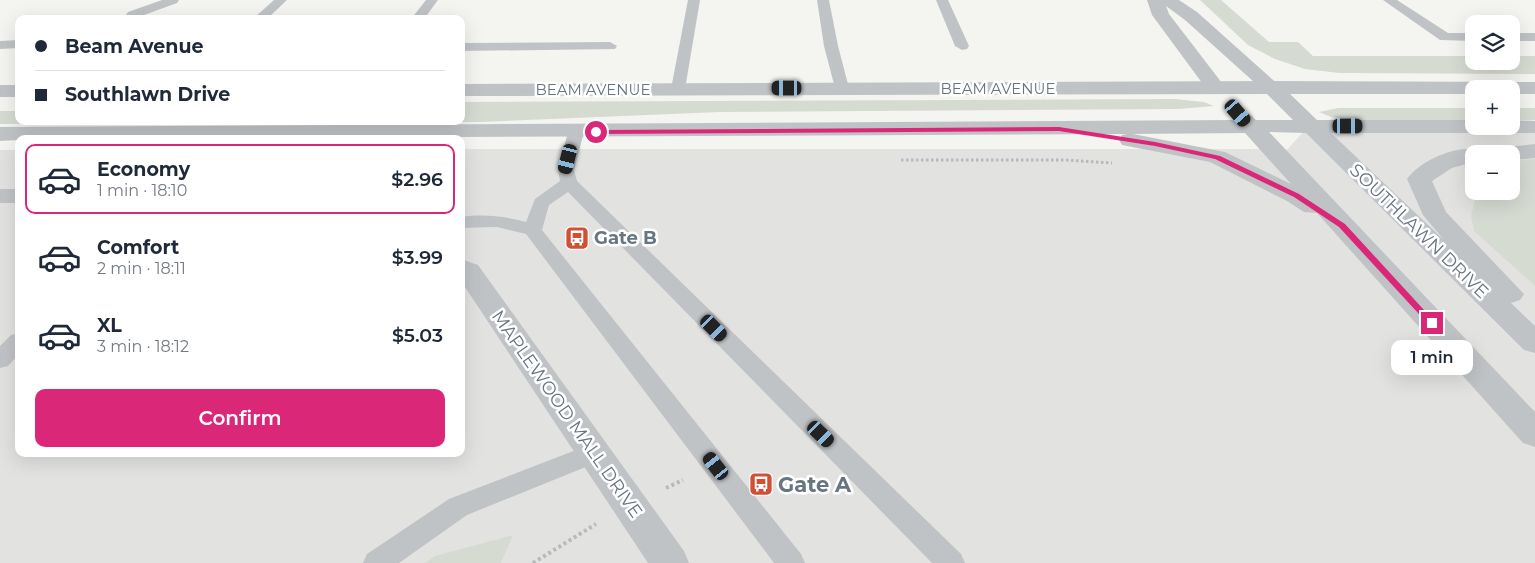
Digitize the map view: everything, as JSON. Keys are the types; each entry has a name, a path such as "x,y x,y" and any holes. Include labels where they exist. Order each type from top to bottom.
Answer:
{"street":[{"path":"1155,0 1161,15 1216,87 1250,126 1535,434"},
{"name":"SOUTHLAWN DRIVE","path":"1168,0 1191,16 1271,87 1535,343"},
{"name":"BEAM AVENUE","path":"465,90 1216,87 1535,88"},
{"path":"0,91 15,91"},
{"path":"0,134 1059,129 1250,126 1535,127"},
{"path":"1059,129 1155,144 1217,157 1296,196 1342,226"},
{"path":"1520,152 1535,151"},
{"path":"1465,156 1434,166 1419,179 1435,215 1516,301 1535,324"},
{"path":"0,196 15,196"},
{"name":"MAPLEWOOD MALL DRIVE","path":"465,269 670,563"}],"lane":[{"path":"132,15 173,0"},
{"path":"264,15 282,0"},
{"path":"420,15 432,0"},
{"path":"678,89 694,0"},
{"path":"823,0 831,46 842,88"},
{"path":"942,0 962,46"},
{"path":"1389,0 1445,37 1465,37"},
{"path":"1520,37 1535,37"},
{"path":"0,45 15,44"},
{"path":"465,47 610,46"},
{"path":"576,132 566,170 569,183 592,208 951,563"},
{"path":"533,230 541,204 569,183"},
{"path":"465,222 475,220 513,223 533,230 791,563"},
{"path":"0,360 15,344"},
{"path":"378,563 458,506 594,453"}],"path":[{"path":"898,160 1065,160 1115,164"}],"shaded area":[{"path":"1200,0 1221,0 1269,42 1298,42 1313,56 1465,56 1465,70 1520,70 1520,56 1535,56 1535,74 1339,73 1305,69 1275,59 1248,45"},
{"path":"1174,99 1204,102 1214,106 1179,109 719,112 465,122 465,102"},
{"path":"1338,108 1465,108 1465,120 1359,120 1331,117 1319,112"},
{"path":"1520,108 1535,108 1535,120 1520,120"},
{"path":"0,111 15,111 15,124 0,124"},
{"path":"1306,129 1465,129 1465,135 1520,135 1520,129 1535,129 1535,563 0,563 0,150 15,150 15,457 465,457 465,149 1272,149 1283,154"},
{"path":"1535,159 1535,286 1474,231 1471,216 1475,200 1520,200 1520,160"},
{"path":"513,535 501,563 425,563 435,556"}],"place":[{"name":"Gate B","path":"577,238"},
{"name":"Gate A","path":"761,484"}],"route":[{"path":"596,132 1059,129 1155,144 1217,157 1296,196 1342,226 1432,323"}]}
